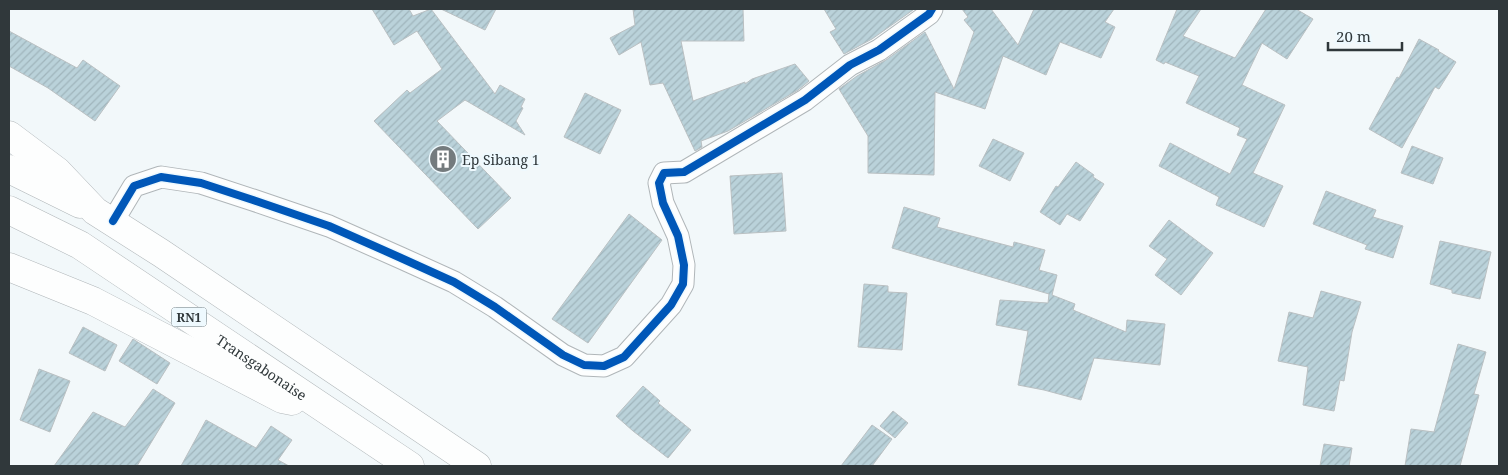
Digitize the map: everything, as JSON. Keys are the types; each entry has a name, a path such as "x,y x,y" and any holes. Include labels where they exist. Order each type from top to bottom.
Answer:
{"highway":[{"path":"9,135 58,170 104,216"},
{"name":"RN1","path":"9,169 104,216 477,466"},
{"name":"Transgabonaise","path":"9,210 80,245 410,466"},
{"path":"9,267 93,301 282,399 325,408"}],"street":[{"path":"104,216 134,186 161,177 201,183 329,226 454,282 495,307 563,355 584,366 604,366 624,357 671,305 683,284 684,265 678,236 663,203 660,183 664,173 684,172 805,100 850,65 879,50 929,14 932,9"}],"building":[{"path":"372,9 409,9 413,16 431,9 495,94 500,85 525,99 521,107 523,108 516,121 525,135 465,100 437,121 511,198 478,229 374,121 407,90 410,93 442,69 417,31 394,45"},
{"path":"441,9 496,9 485,30"},
{"path":"633,9 743,9 744,41 681,41 693,101 745,82 745,84 752,79 795,64 809,81 798,90 728,131 701,141 702,147 695,151 663,83 650,85 641,42 619,55 610,38 635,25"},
{"path":"824,9 913,10 872,39 844,54 830,32 836,29"},
{"path":"962,9 991,9 1018,45 1034,9 1114,9 1105,22 1115,27 1101,58 1060,42 1046,75 1003,56 985,109 935,92 934,175 868,173 868,136 839,89 857,76 886,60 925,32 954,89 974,32 964,20 968,17"},
{"path":"1177,9 1201,9 1183,36 1235,58 1266,9 1296,9 1313,19 1287,59 1262,43 1242,85 1285,105 1253,173 1283,186 1264,227 1216,205 1219,197 1159,166 1170,143 1230,174 1247,139 1237,135 1240,128 1186,103 1199,76 1156,60"},
{"path":"9,31 77,68 83,60 120,86 95,121 48,88 9,66"},
{"path":"1419,39 1456,62 1439,89 1435,87 1402,148 1369,129"},
{"path":"585,93 621,110 600,154 564,137"},
{"path":"993,139 1024,153 1010,181 979,166"},
{"path":"1412,146 1443,158 1433,184 1401,173"},
{"path":"1076,162 1104,184 1080,221 1067,214 1060,225 1040,212 1056,186 1058,187"},
{"path":"782,173 786,231 734,234 730,176"},
{"path":"1326,191 1376,210 1373,217 1403,226 1393,258 1365,249 1367,245 1313,224"},
{"path":"904,207 940,218 937,227 1013,247 1014,242 1045,250 1039,270 1057,275 1052,295 1075,304 1073,310 1126,332 1127,320 1165,324 1160,365 1094,358 1081,400 1018,385 1028,331 996,325 1000,300 1048,303 1049,294 892,248"},
{"path":"629,214 662,240 588,343 552,319"},
{"path":"1169,220 1213,253 1181,295 1155,275 1167,259 1149,246"},
{"path":"1440,241 1491,252 1480,299 1452,293 1452,290 1430,284"},
{"path":"864,284 888,286 888,292 907,293 902,350 858,347"},
{"path":"1321,291 1361,302 1352,332 1344,381 1340,380 1334,411 1303,405 1308,367 1278,361 1289,312 1313,318"},
{"path":"83,327 117,345 105,371 69,353"},
{"path":"133,339 170,363 157,384 119,361"},
{"path":"1458,344 1486,352 1474,394 1479,395 1460,466 1405,466 1411,429 1434,432"},
{"path":"39,369 70,381 50,432 20,420"},
{"path":"643,386 660,401 658,403 691,430 668,458 616,416"},
{"path":"153,389 175,403 137,466 54,466 93,412 125,427"},
{"path":"893,411 908,423 895,438 880,426"},
{"path":"206,420 256,448 271,426 292,440 278,460 289,466 181,466"},
{"path":"872,425 892,439 872,466 841,466"},
{"path":"1324,444 1352,448 1349,466 1320,466"}],"cycle path":[{"path":"113,221 134,186 161,177 201,183 329,226 454,282 495,307 563,355 584,365 604,366 624,357 671,305 683,284 684,265 678,236 663,203 659,183 664,173 684,172 805,100 850,65 879,50 929,14 932,9"}],"place":[{"name":"Ep Sibang 1","path":"443,159"}]}
